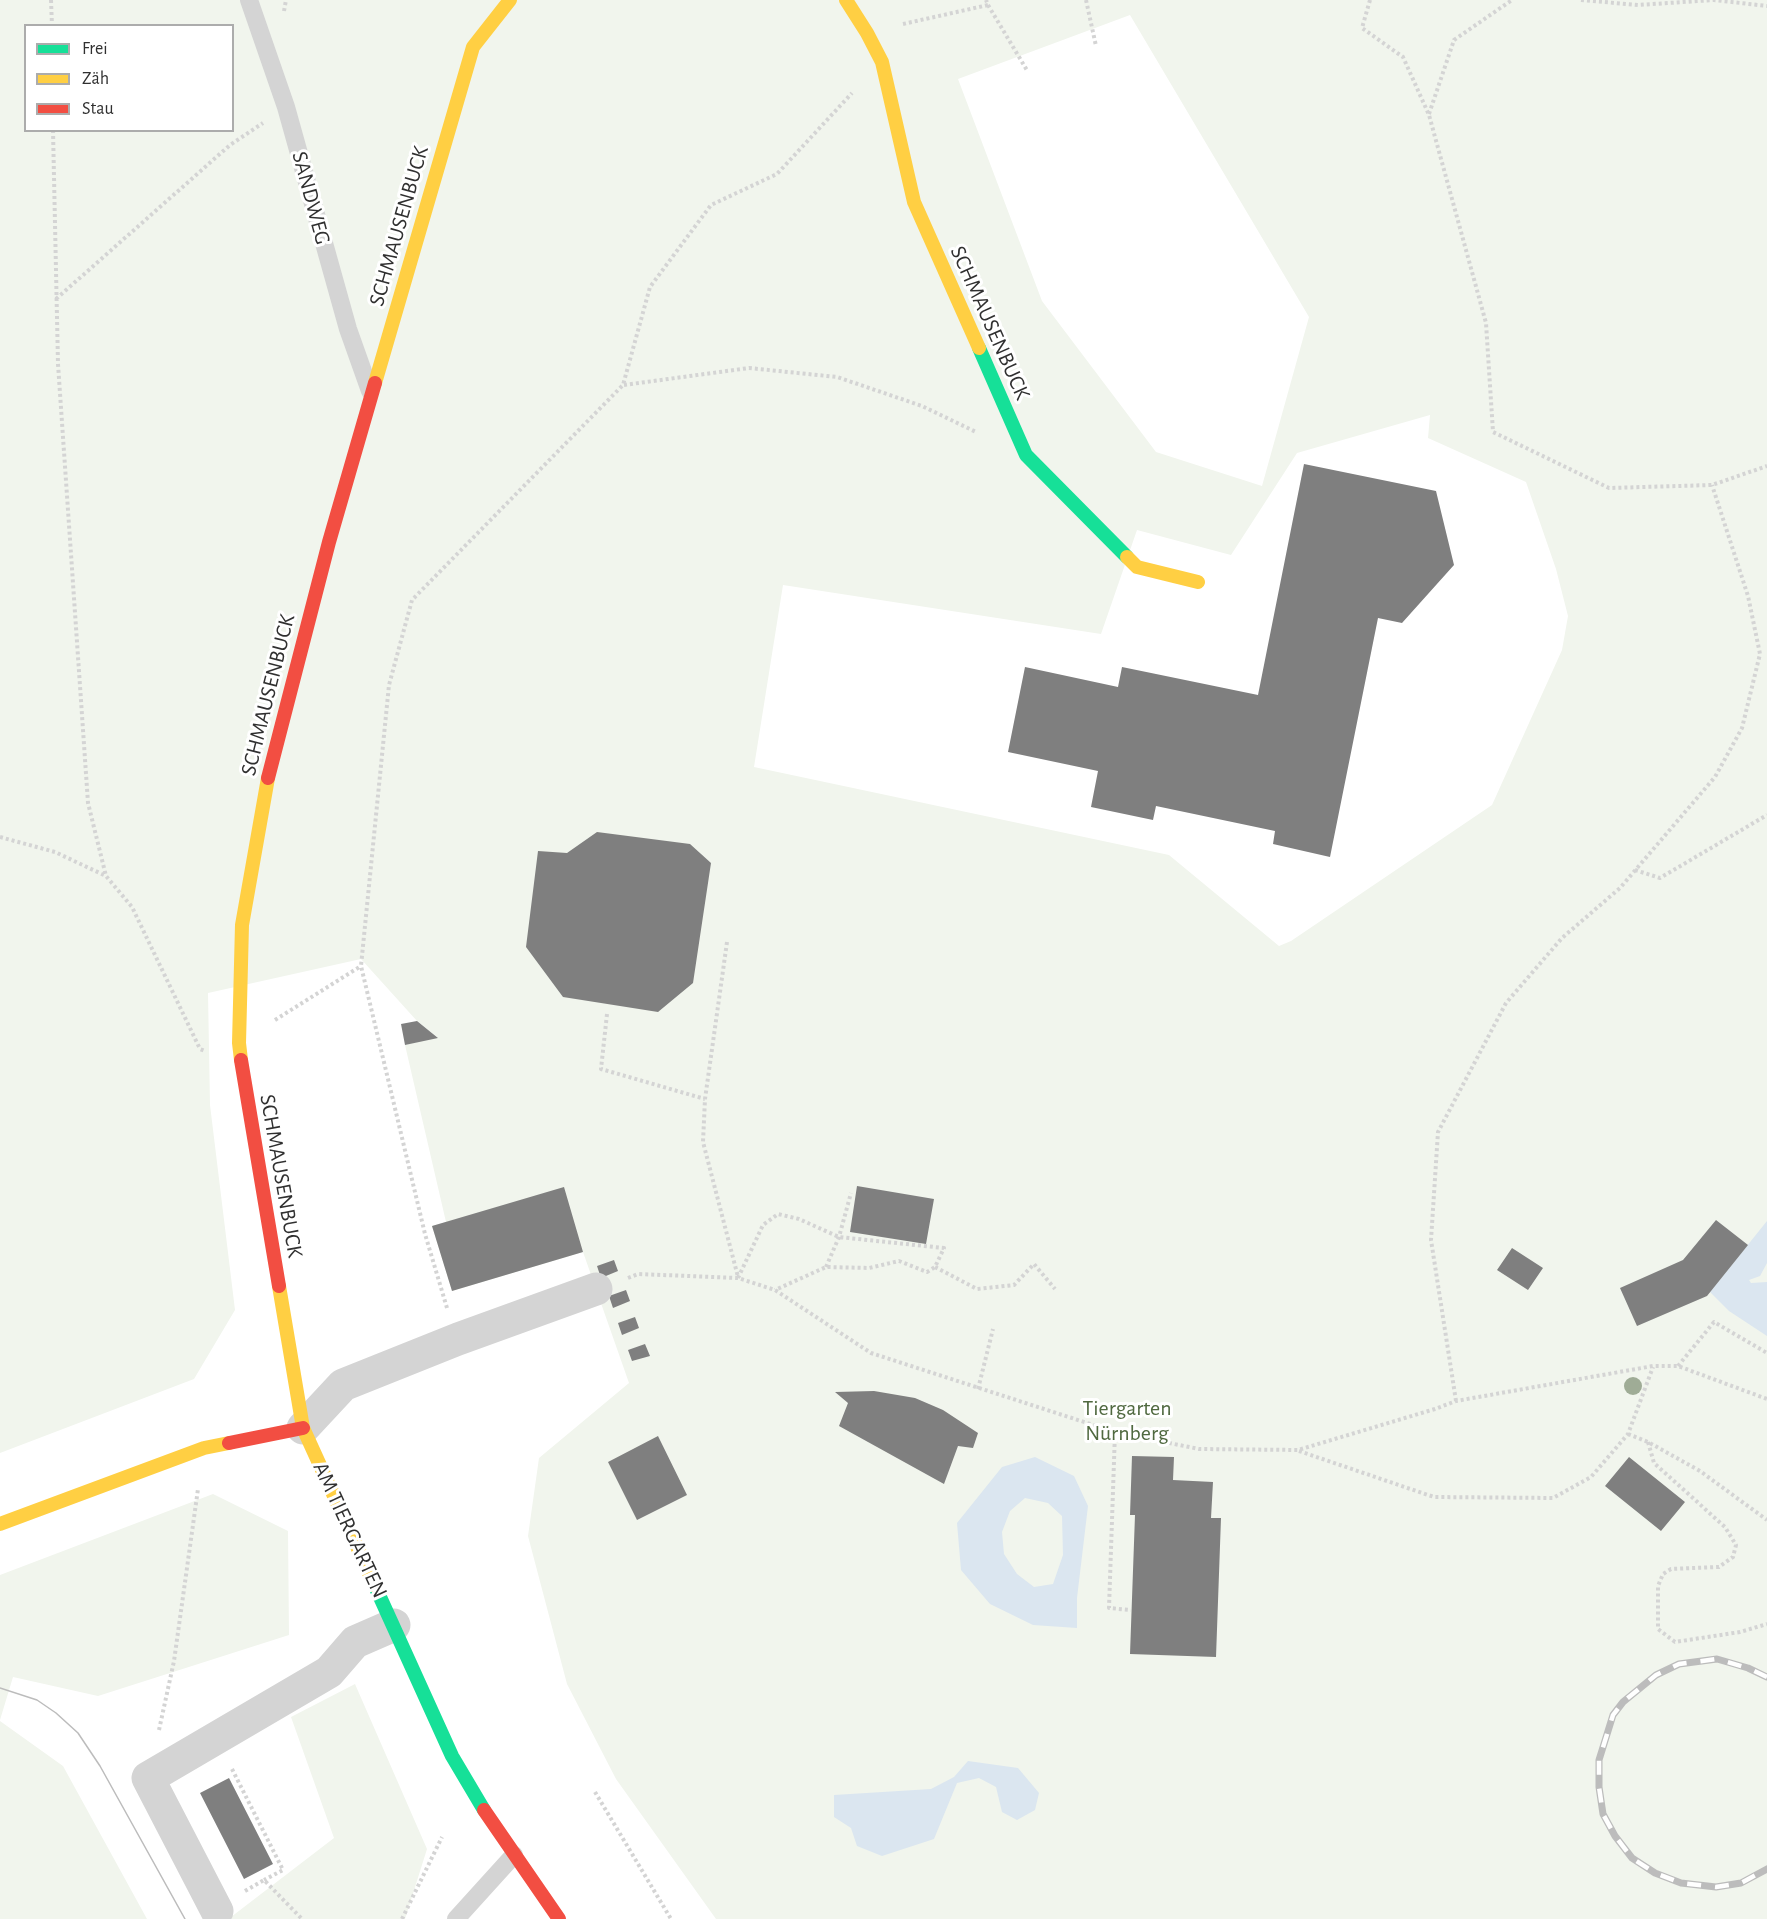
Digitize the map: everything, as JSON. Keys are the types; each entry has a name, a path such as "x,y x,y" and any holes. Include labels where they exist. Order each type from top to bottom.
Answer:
{"street":[{"name":"SCHMAUSENBUCK","path":"303,1428 241,1066 239,1043 242,925 268,777 329,542 426,205 473,47 510,0"},
{"name":"SCHMAUSENBUCK","path":"846,0 882,62 914,202 1026,455 1137,567 1198,582"},
{"path":"0,1524 204,1448 303,1428 343,1385 458,1339 597,1289"},
{"name":"AM TIERGARTEN","path":"303,1428 452,1756 478,1802 559,1919"},
{"path":"218,1911 148,1778 329,1672 356,1642 394,1625"}],"lane":[{"name":"SANDWEG","path":"249,0 286,107 348,329 372,396"},
{"path":"456,1919 514,1855"}],"path":[{"path":"51,0 52,24"},
{"path":"1086,0 1096,46"},
{"path":"1370,0 1362,28 1403,57 1429,115 1486,323 1493,432 1609,488 1712,485 1767,466"},
{"path":"1429,115 1454,40 1512,0"},
{"path":"1581,0 1638,5 1714,0 1767,6"},
{"path":"867,33 987,2 1028,72"},
{"path":"458,1339 425,1234 361,966 388,685 412,600 623,385 650,287 711,206 777,174 882,62"},
{"path":"56,300 230,145 286,107"},
{"path":"53,132 59,376 88,803 106,876 132,908 200,1049 241,1066"},
{"path":"623,385 749,368 837,377 922,406 1026,455"},
{"path":"1456,1401 1431,1240 1438,1132 1506,1003 1562,938 1620,888 1715,777 1742,728 1760,654 1748,596 1712,485"},
{"path":"1635,870 1660,878 1767,815"},
{"path":"0,837 55,852 106,876"},
{"path":"727,942 705,1099 703,1142 738,1278"},
{"path":"239,1043 361,966"},
{"path":"607,1014 601,1069 705,1099"},
{"path":"826,1267 839,1237 851,1193"},
{"path":"738,1278 763,1225 778,1214 800,1219 839,1237 944,1248 935,1267 927,1272 899,1261 869,1268 826,1267 775,1290"},
{"path":"935,1267 977,1289 1014,1286 1034,1264 1055,1289"},
{"path":"597,1289 638,1274 738,1278 775,1290 871,1353 1115,1432 1199,1449 1298,1450 1456,1401 1653,1366 1678,1366 1767,1399"},
{"path":"1678,1366 1714,1322 1767,1353"},
{"path":"978,1389 993,1329"},
{"path":"1298,1450 1434,1497 1553,1498 1591,1477 1628,1434 1653,1366"},
{"path":"1115,1432 1109,1608 1131,1610"},
{"path":"1628,1434 1648,1442 1700,1471 1767,1520"},
{"path":"1648,1442 1654,1463 1725,1527 1736,1545 1733,1557 1719,1567 1671,1569 1663,1574 1658,1586 1658,1629 1674,1642 1740,1632 1767,1624"},
{"path":"148,1778 174,1662 204,1448"},
{"path":"216,1738 283,1870 247,1890"},
{"path":"595,1792 671,1919"},
{"path":"402,1919 442,1837"},
{"path":"264,1880 302,1919"}],"green space":[{"name":"Tiergarten Nürnberg","path":"0,0 1767,0 1767,1919 716,1919 616,1779 567,1684 528,1536 539,1458 629,1383 583,1252 452,1291 432,1226 446,1222 405,1045 437,1037 417,1021 361,959 208,993 210,1105 235,1310 194,1379 0,1453","holes":["1130,15 1309,317 1262,486 1156,452 1042,301 958,79","1430,415 1428,438 1526,482 1556,569 1568,616 1562,650 1492,805 1291,941 1279,946 1169,855 754,767 783,585 1101,634 1137,530 1231,555 1297,453"]},
{"path":"213,1494 288,1531 289,1635 98,1696 13,1677 0,1720 0,1575"},
{"path":"355,1684 427,1849 405,1919 232,1919 231,1917 334,1838 291,1717"},
{"path":"0,1721 63,1766 147,1919 0,1919"}],"shaded area":[{"path":"1767,1221 1767,1263 1760,1276 1749,1280 1751,1283 1767,1282 1767,1336 1729,1311 1710,1292"},
{"path":"1035,1457 1074,1476 1088,1506 1077,1598 1077,1628 1033,1625 990,1604 961,1570 957,1523 1002,1467","holes":["1025,1498 1048,1503 1062,1516 1063,1555 1053,1584 1034,1587 1017,1574 1004,1554 1002,1532 1010,1511"]},
{"path":"968,1761 1018,1768 1039,1793 1035,1810 1017,1820 1002,1812 996,1787 979,1778 957,1783 934,1839 882,1856 857,1846 851,1828 834,1817 834,1795 931,1789 954,1777"}],"building":[{"path":"1304,464 1436,491 1454,565 1402,623 1378,618 1330,857 1273,844 1275,831 1156,806 1153,820 1091,807 1098,771 1008,752 1025,667 1118,687 1122,667 1258,695"},
{"path":"597,832 690,844 711,863 693,983 658,1012 563,997 526,947 538,851 567,853"},
{"path":"417,1021 438,1038 405,1045 401,1024"},
{"path":"857,1186 934,1199 926,1244 850,1232"},
{"path":"564,1187 583,1252 452,1291 432,1226"},
{"path":"1716,1220 1748,1245 1707,1296 1637,1326 1620,1288 1683,1260"},
{"path":"1512,1248 1543,1268 1528,1290 1497,1270"},
{"path":"614,1260 618,1271 601,1278 597,1266"},
{"path":"626,1290 630,1301 613,1308 609,1296"},
{"path":"635,1317 639,1328 622,1335 618,1323"},
{"path":"645,1344 650,1356 632,1361 628,1350"},
{"path":"874,1391 915,1398 943,1410 978,1433 973,1448 958,1446 944,1484 839,1426 848,1403 835,1392"},
{"path":"658,1436 687,1495 637,1520 608,1462"},
{"path":"1132,1456 1174,1457 1173,1480 1213,1482 1211,1518 1221,1518 1216,1657 1130,1654 1135,1515 1130,1515"},
{"path":"1629,1457 1685,1502 1661,1531 1605,1486"},
{"path":"229,1778 273,1864 244,1879 200,1793"}],"tram line":[{"path":"0,1688 37,1700 78,1733 100,1766 185,1919"}],"railway":[{"path":"1767,1677 1748,1668 1717,1659 1679,1664 1656,1675 1623,1702 1613,1715 1599,1760 1599,1787 1603,1814 1615,1836 1632,1858 1655,1873 1681,1883 1716,1887 1741,1883 1767,1869"}],"traffic: fast":[{"path":"979,348 1026,455 1127,557"},
{"path":"375,1586 452,1756 484,1810"}],"traffic: slow":[{"path":"375,383 473,47 510,0"},
{"path":"846,0 882,62 914,202 979,348"},
{"path":"1127,557 1137,567 1198,582"},
{"path":"241,1060 239,1043 242,925 268,778"},
{"path":"279,1286 303,1428 375,1586"},
{"path":"0,1524 204,1448 229,1443"}],"traffic: jam":[{"path":"268,778 329,542 375,383"},
{"path":"241,1060 279,1286"},
{"path":"229,1443 303,1428"},
{"path":"484,1810 559,1919"}]}
